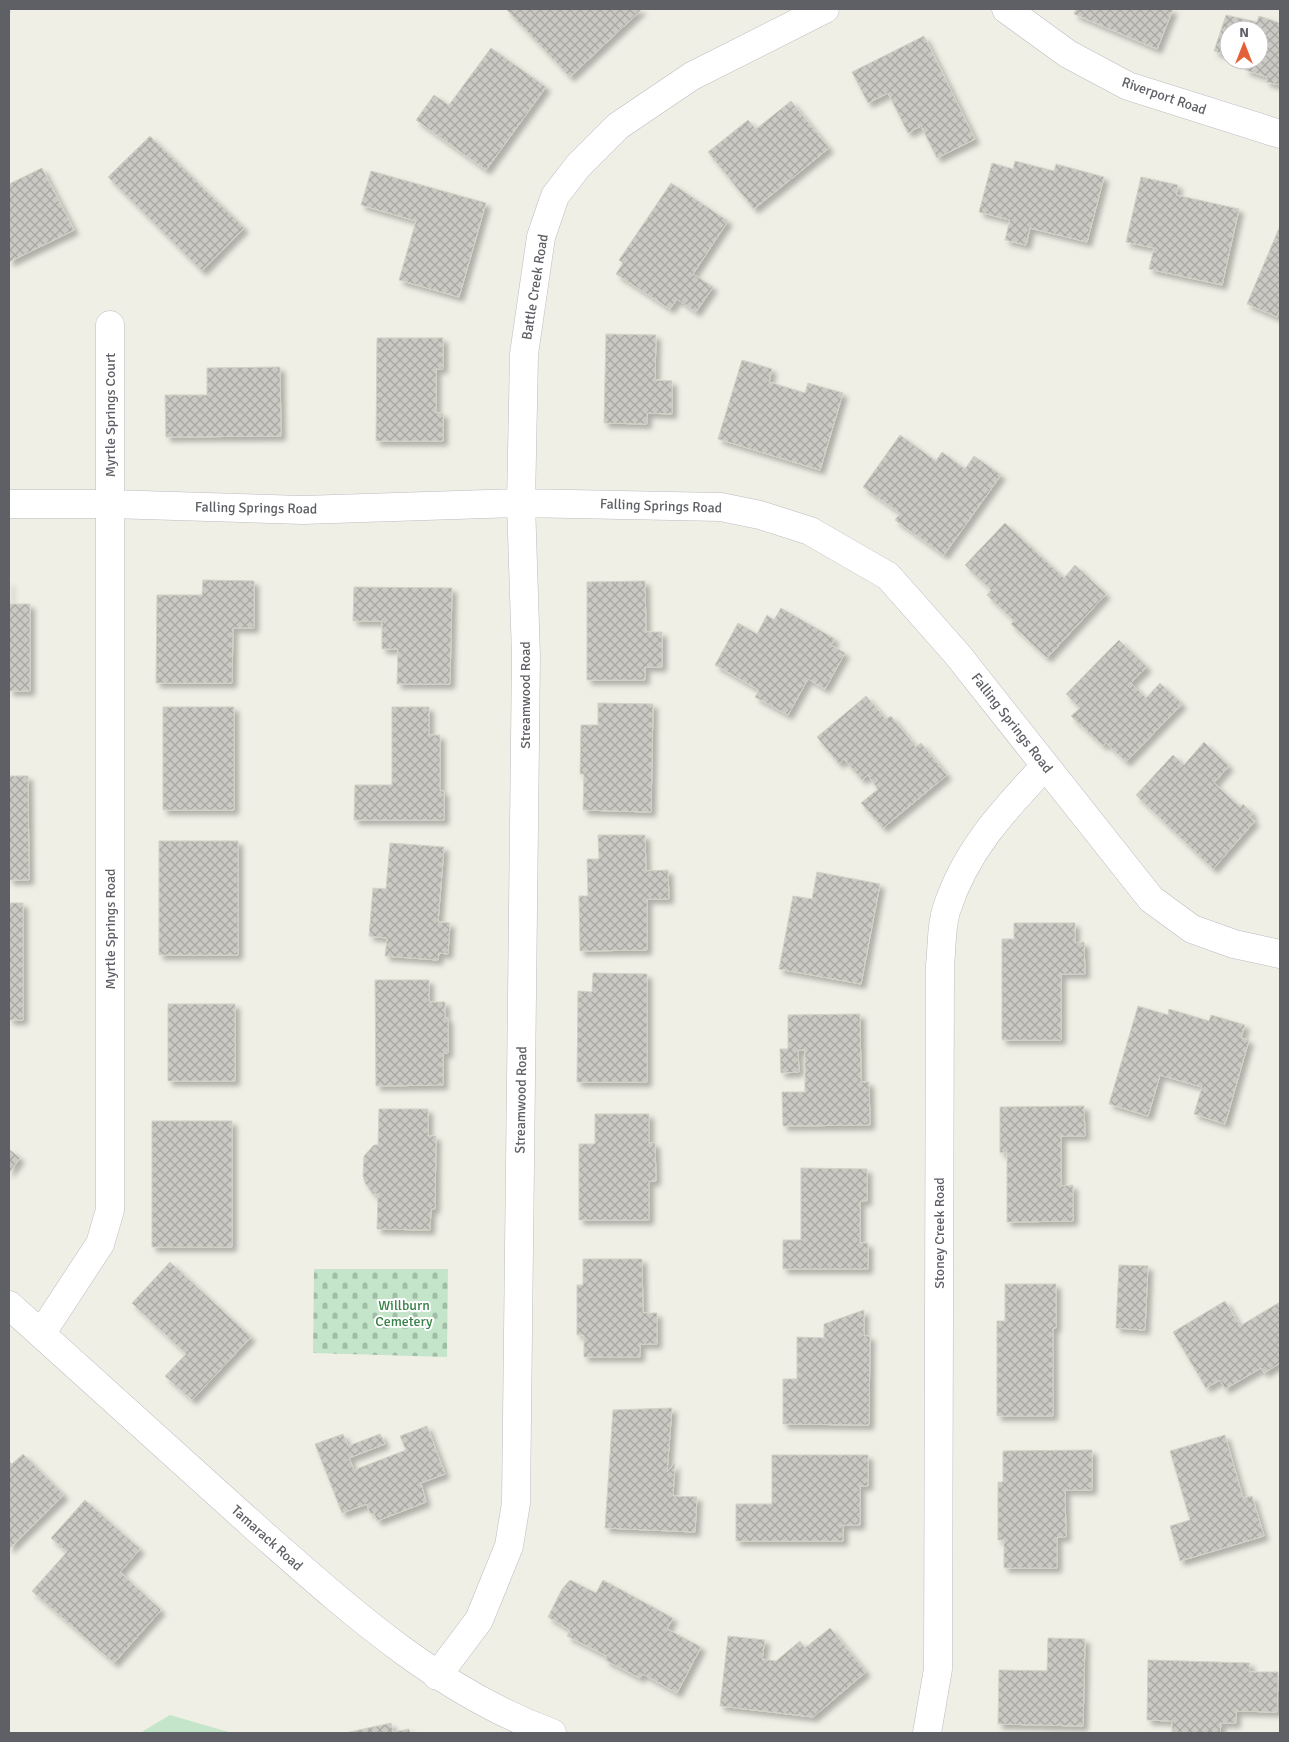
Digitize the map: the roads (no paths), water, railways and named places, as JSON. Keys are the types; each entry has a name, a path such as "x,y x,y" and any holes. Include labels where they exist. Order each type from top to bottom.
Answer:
{"street":[{"name":"Battle Creek Road","path":"521,503 524,354 541,237 555,196 578,166 618,126 692,76 825,9"},
{"name":"Riverport Road","path":"1006,9 1068,54 1128,86 1280,134"},
{"name":"Myrtle Springs Court","path":"110,325 110,504"},
{"name":"Falling Springs Road","path":"9,504 110,504 303,510 521,503 721,507 760,515 810,531 888,576 957,654 1151,899 1192,929 1234,944 1280,954"},
{"name":"Streamwood Road","path":"437,1676 479,1620 509,1546 516,1503 526,656 521,503"},
{"name":"Myrtle Springs Road","path":"41,1334 100,1244 110,1210 110,504"},
{"name":"Stoney Creek Road","path":"927,1733 938,1669 940,965 946,913 964,866 994,822 1045,766"},
{"name":"Tamarack Road","path":"9,1305 347,1608 437,1676 529,1725 552,1733"}],"railway":[{"path":"9,11 14,9"}],"park label":[{"name":"Willburn Cemetery","path":"404,1314"}]}
